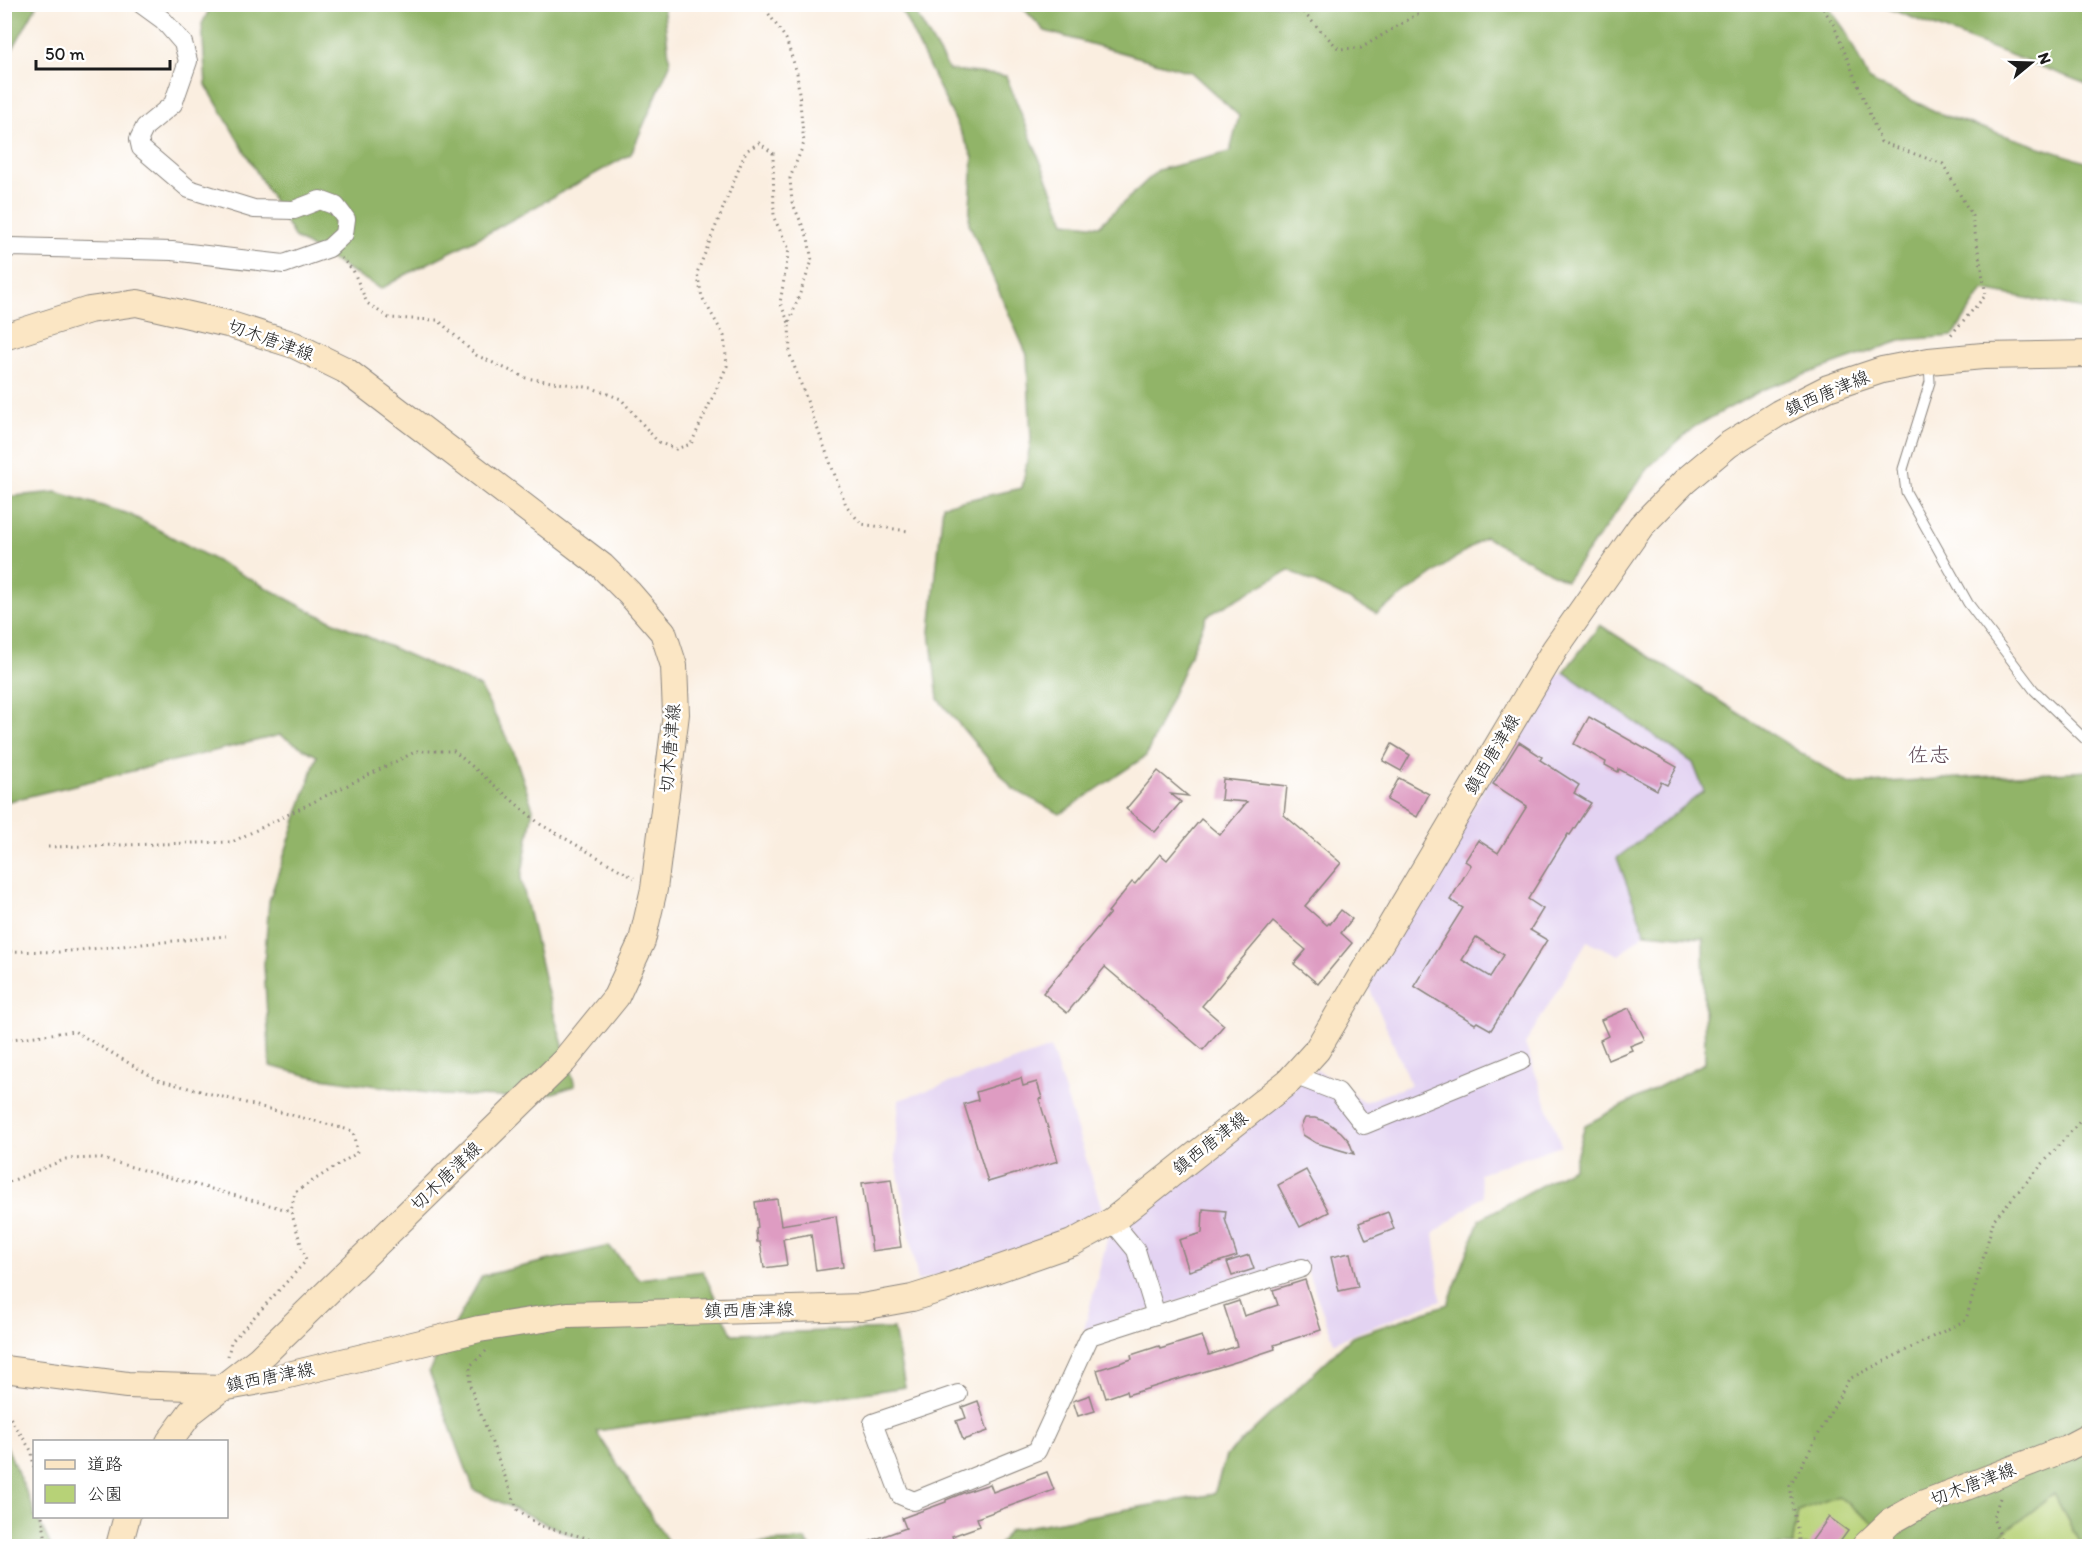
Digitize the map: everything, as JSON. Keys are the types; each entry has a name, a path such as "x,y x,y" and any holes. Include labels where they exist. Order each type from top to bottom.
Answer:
{"main road":[{"name":"切木唐津線","path":"5,337 89,310 137,303 228,324 294,345 345,370 603,566 630,593 663,632 674,666 676,714 654,889 642,941 616,997 564,1061 259,1359 191,1412 170,1440"},
{"name":"鎮西唐津線","path":"4,1369 127,1385 222,1388 276,1378 479,1329 568,1315 862,1307 892,1302 944,1288 1072,1243 1112,1221 1294,1076 1317,1050 1555,649 1641,526 1685,482 1728,445 1779,413 1828,388 1882,370 1929,361 1983,356 2090,354"},
{"name":"切木唐津線","path":"1864,1546 1890,1522 1923,1504 2067,1448 2090,1436"},
{"path":"119,1546 126,1518"}],"street":[{"path":"4,250 11,247 172,251 284,264 329,248 344,234 346,219 336,206 320,200 294,210 254,209 189,189 141,148 139,140 145,127 173,104 188,61 183,43 163,20 141,4"},
{"path":"1294,1076 1338,1092 1364,1125 1521,1061"},
{"path":"1112,1221 1136,1250 1156,1315"},
{"path":"958,1394 873,1423 900,1496 914,1502 1036,1452 1090,1336 1302,1268"}],"lane":[{"path":"1929,361 1930,382 1903,469 1906,492 1968,603 2034,690 2090,744"}],"path":[{"path":"762,4 786,39 797,73 804,143 790,177 790,186 792,201 808,238 812,261 789,322 790,355 846,505 861,524 908,531"},
{"path":"1295,4 1339,50 1362,48 1434,4"},
{"path":"1820,4 1833,22 1881,142 1943,164 1972,216 1986,295 1929,361"},
{"path":"329,248 353,270 367,303 389,318 438,321 476,355 526,378 592,388 621,399 658,442 676,449 691,444 727,366 724,336 702,297 697,273 746,151 759,143 773,153 774,218 789,249 780,303 789,322"},
{"path":"48,847 232,842 417,751 454,751 540,824 654,889"},
{"path":"4,951 59,952 226,936"},
{"path":"4,1040 74,1031 158,1080 352,1131 357,1153 295,1192 291,1211 306,1261 231,1342 222,1388"},
{"path":"1800,1546 1790,1486 1849,1378 1966,1320 1994,1219 2090,1110"},
{"path":"4,1184 66,1160 99,1158 291,1211"},
{"path":"496,1348 486,1351 470,1366 470,1386 518,1510 540,1526 618,1546"},
{"path":"4,1408 32,1452 33,1461"},
{"path":"2009,1470 1993,1518 2003,1543 2018,1546"},
{"path":"42,1518 46,1541 53,1546"}],"shaded area":[{"path":"1564,672 1693,763 1705,791 1617,858 1645,933 1619,955 1587,941 1525,1044 1561,1145 1479,1174 1483,1196 1434,1233 1441,1300 1334,1342 1304,1262 1084,1330 1108,1236 1317,1070 1364,1102 1411,1085 1368,985 1548,680"},
{"path":"1051,1048 1102,1209 1059,1238 918,1281 895,1156 899,1100"}],"green space":[{"path":"212,4 663,5 670,64 631,154 381,289 295,238 206,85 202,24"},
{"path":"4,5 37,5 5,63"},
{"path":"899,5 911,5 949,70 1006,76 1065,222 1099,226 1158,170 1230,152 1239,116 1191,72 1045,31 1020,5 1827,5 1845,30 1869,80 1943,115 2089,163 2089,310 1983,290 1953,336 1903,340 1764,389 1694,427 1650,466 1566,581 1485,537 1377,614 1289,570 1207,616 1146,756 1060,814 1013,789 938,699 930,632 943,505 1022,488 1031,440 1027,355 969,223 973,157"},
{"path":"1879,5 2089,5 2089,85"},
{"path":"56,492 129,514 308,610 480,687 513,750 533,809 521,879 548,994 575,1086 537,1098 442,1095 314,1077 270,1066 264,965 269,901 317,756 280,735 5,802 4,497"},
{"path":"1600,625 1850,784 2089,771 2089,1546 2081,1546 2054,1494 1987,1546 1896,1546 1897,1541 1838,1496 1798,1511 1792,1546 998,1546 1009,1530 1214,1494 1226,1456 1352,1337 1448,1304 1480,1219 1573,1168 1585,1125 1705,1063 1703,938 1645,933 1617,858 1704,791 1693,763 1564,672"},
{"path":"609,1246 639,1279 703,1271 732,1334 894,1329 905,1387 596,1431 671,1546 594,1546 474,1490 429,1371 482,1276"},
{"path":"5,1443 33,1508 33,1518 37,1518 51,1546 5,1546"},
{"path":"2054,1494 2081,1546 1987,1546"},
{"path":"1838,1496 1897,1542 1896,1546 1792,1546 1798,1511"},
{"path":"805,1540 810,1546 683,1546"}],"building":[{"path":"1589,717 1677,767 1667,785 1661,782 1657,790 1619,769 1618,772 1605,765 1606,762 1574,744"},
{"path":"1519,742 1542,757 1540,760 1579,785 1574,793 1591,803 1570,835 1568,834 1528,899 1543,909 1530,930 1547,940 1491,1030 1477,1022 1475,1024 1414,986 1463,908 1450,900 1471,865 1465,861 1478,840 1498,853 1527,806 1493,784","holes":["1476,937 1504,955 1490,977 1462,960"]},
{"path":"1392,744 1410,755 1401,771 1383,761"},
{"path":"1158,771 1188,796 1171,794 1181,802 1155,832 1126,809"},
{"path":"1399,778 1429,794 1417,817 1387,800"},
{"path":"1223,779 1287,786 1284,815 1341,863 1305,906 1327,925 1341,910 1352,919 1341,933 1352,943 1318,984 1294,964 1306,950 1273,922 1202,1006 1224,1025 1203,1050 1105,967 1067,1013 1043,993 1110,913 1108,912 1132,882 1135,884 1160,854 1167,860 1201,819 1220,835 1247,802 1221,800"},
{"path":"1629,1008 1645,1040 1630,1046 1632,1050 1608,1060 1600,1040 1608,1036 1601,1020"},
{"path":"1021,1078 1023,1086 1037,1082 1042,1098 1039,1099 1058,1161 988,1182 964,1104 978,1100 976,1092"},
{"path":"1305,1118 1327,1122 1341,1132 1349,1141 1354,1154 1316,1143 1303,1135 1301,1126"},
{"path":"1306,1170 1329,1212 1300,1227 1278,1185"},
{"path":"891,1179 901,1247 872,1251 862,1183"},
{"path":"777,1199 781,1225 836,1216 843,1267 816,1271 811,1234 783,1239 787,1265 764,1268 760,1242 757,1242 755,1202"},
{"path":"1203,1209 1226,1211 1225,1219 1237,1256 1189,1271 1179,1240 1202,1233"},
{"path":"1388,1212 1394,1229 1366,1240 1359,1223"},
{"path":"1350,1253 1358,1287 1339,1291 1331,1257"},
{"path":"1249,1255 1254,1269 1232,1276 1227,1262"},
{"path":"1305,1280 1321,1330 1274,1345 1275,1349 1242,1360 1127,1395 1126,1391 1106,1398 1097,1370 1132,1359 1131,1355 1202,1336 1209,1355 1237,1346 1224,1306 1239,1301 1244,1316 1278,1305 1273,1290"},
{"path":"1090,1395 1095,1411 1078,1416 1073,1401"},
{"path":"978,1401 988,1431 963,1440 956,1421 966,1418 962,1407"},
{"path":"1047,1472 1054,1490 977,1518 980,1526 952,1536 956,1546 859,1545 906,1528 902,1518 946,1502 963,1493 990,1484 993,1492"},
{"path":"1829,1517 1848,1531 1837,1546 1808,1546"}],"district":[{"name":"佐志","path":"1929,754"}]}
